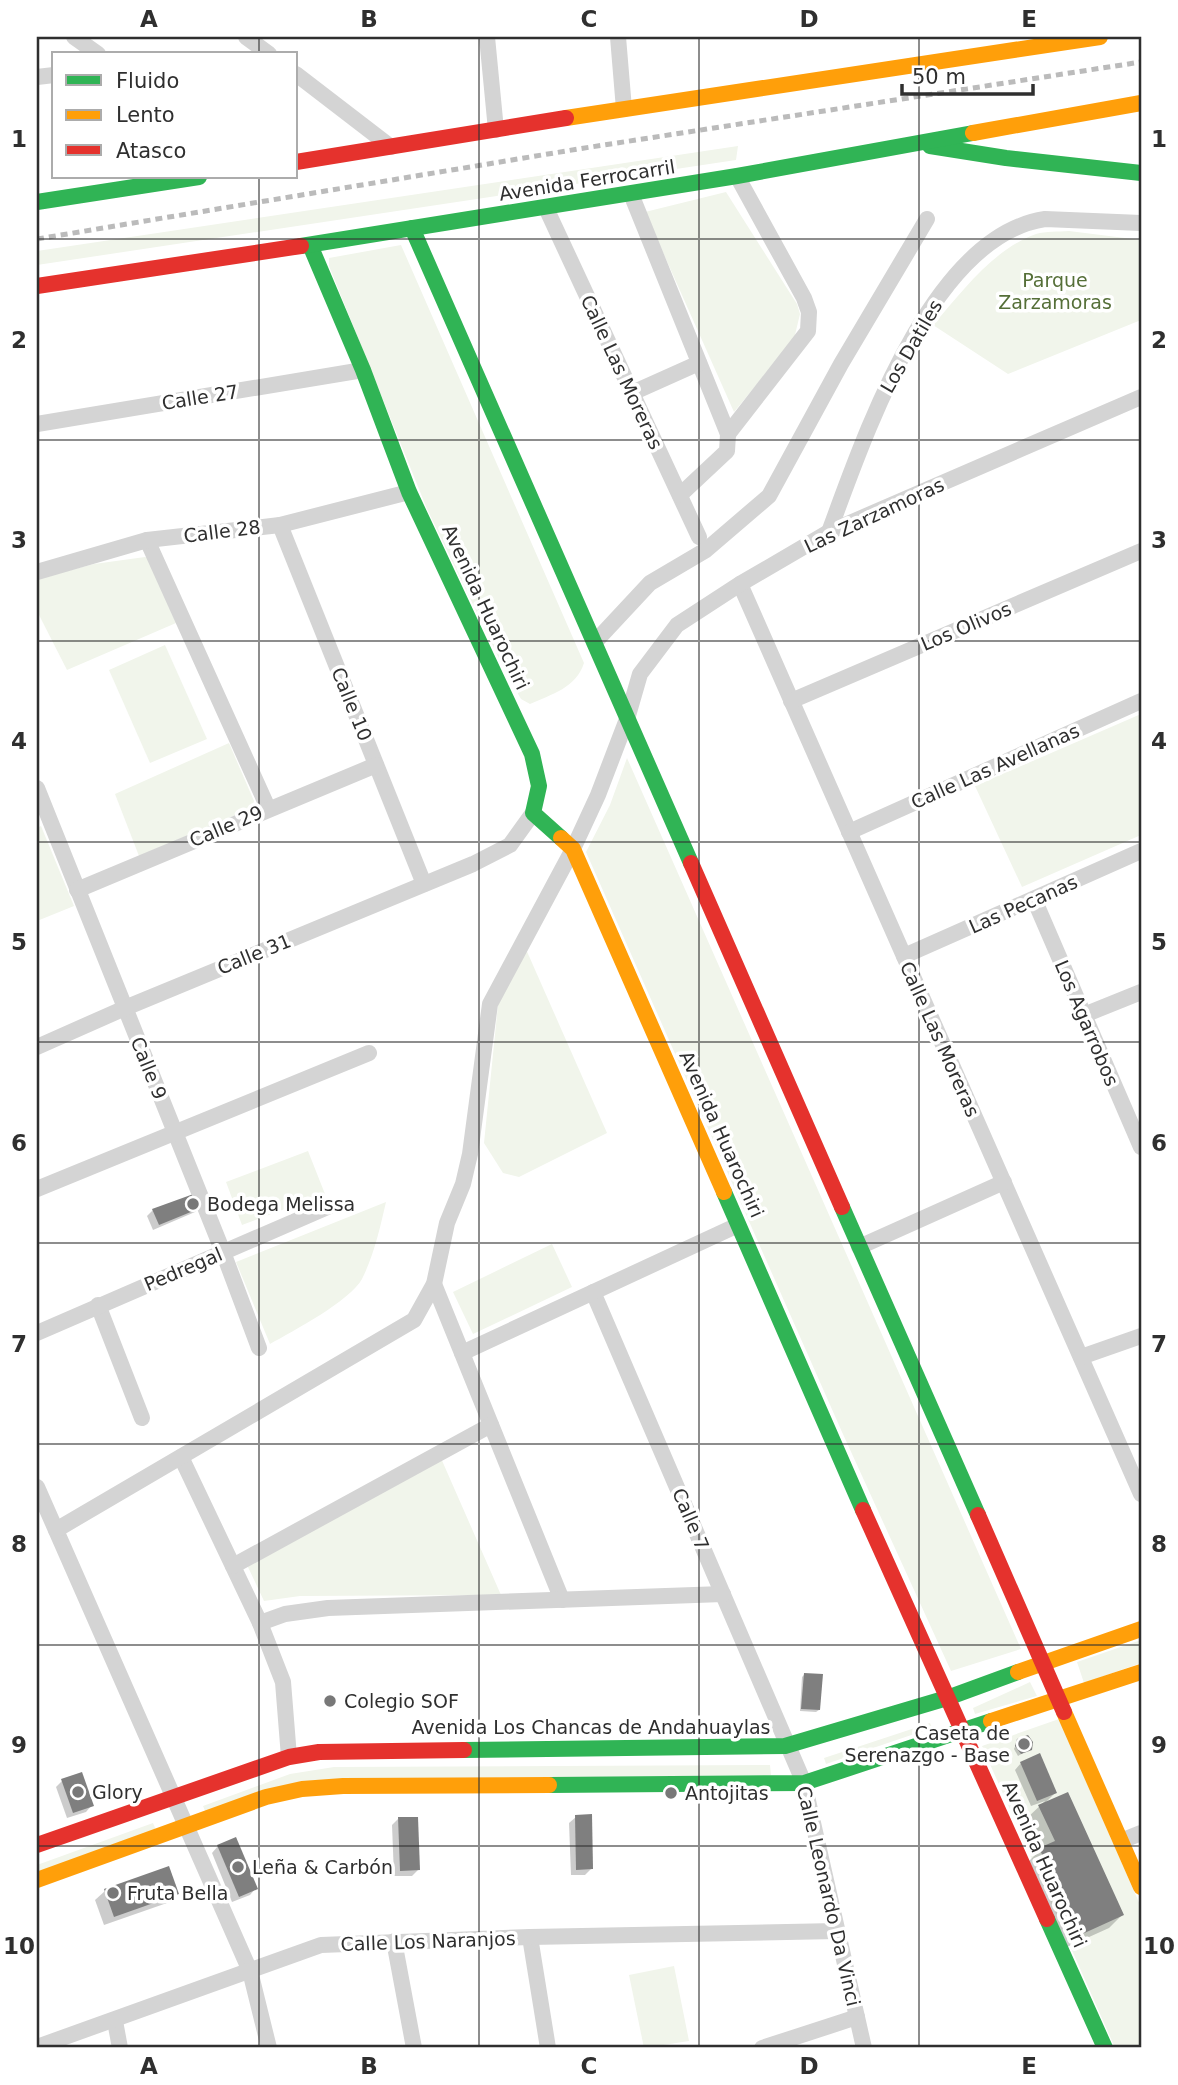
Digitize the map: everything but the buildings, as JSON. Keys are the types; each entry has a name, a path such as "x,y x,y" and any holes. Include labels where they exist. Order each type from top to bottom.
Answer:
{"street":[{"path":"74,37 95,52"},
{"path":"246,37 266,52"},
{"path":"618,37 624,109"},
{"path":"978,57 983,37"},
{"path":"298,162 624,109 978,57 1055,41 1100,37"},
{"path":"484,40 496,130"},
{"path":"298,76 391,147"},
{"name":"Avenida Ferrocarril","path":"37,286 631,194 1141,103"},
{"path":"913,144 1006,158 1141,173"},
{"path":"728,434 808,331 809,312 804,298 737,176"},
{"path":"37,202 193,178"},
{"path":"631,194 728,434 727,451 680,495"},
{"name":"Calle Las Moreras","path":"546,208 699,537"},
{"path":"595,642 650,583 706,550 769,496 841,364 928,219"},
{"name":"Los Datiles","path":"829,532 873,415 925,316 971,259 1001,233 1033,220 1141,223"},
{"path":"412,228 1141,1887"},
{"name":"Avenida Huarochiri","path":"310,245 363,370 409,492 532,754 539,786 533,813 573,849 947,1698 1105,2048"},
{"path":"632,393 699,363"},
{"name":"Calle 27","path":"37,424 363,370"},
{"name":"Las Zarzamoras","path":"56,1530 414,1320 434,1284 447,1223 463,1184 470,1154 489,1004 573,849 627,719 640,674 677,625 829,532 1141,397"},
{"name":"Calle 28","path":"37,572 148,540 280,525 409,492"},
{"name":"Calle 10","path":"280,525 424,884"},
{"path":"148,540 268,808"},
{"name":"Los Olivos","path":"791,701 1141,551"},
{"name":"Calle Las Moreras","path":"740,584 1140,1488"},
{"name":"Calle Las Avellanas","path":"849,832 1141,701"},
{"name":"Calle 29","path":"77,890 376,765"},
{"name":"Calle 9","path":"37,789 259,1348"},
{"name":"Calle 31","path":"37,1048 125,1008 473,864 510,845 533,813"},
{"name":"Las Pecanas","path":"904,956 1141,851"},
{"name":"Los Agarrobos","path":"1034,899 1141,1147"},
{"path":"1084,1015 1141,992"},
{"path":"37,1189 369,1053"},
{"path":"859,1247 1004,1182"},
{"name":"Pedregal","path":"37,1333 330,1206"},
{"path":"462,1353 738,1225"},
{"path":"434,1284 562,1600"},
{"name":"Calle 7","path":"593,1292 788,1746"},
{"path":"98,1305 142,1418"},
{"path":"1081,1357 1141,1336"},
{"path":"233,1566 491,1425"},
{"path":"181,1457 260,1623 283,1682 289,1757"},
{"path":"37,1487 250,1971 269,2048"},
{"path":"260,1623 285,1614 328,1608 723,1594"},
{"name":"Avenida Los Chancas de Andahuaylas","path":"37,1844 289,1757 343,1750 788,1746 947,1698 1141,1629"},
{"path":"37,1880 267,1797 303,1790 343,1786 804,1783 1141,1672"},
{"name":"Calle Leonardo Da Vinci","path":"788,1746 804,1783 864,2048"},
{"path":"1121,1841 1141,1833"},
{"name":"Calle Los Naranjos","path":"37,2048 321,1945 530,1937 837,1931"},
{"path":"530,1937 548,2048"},
{"path":"394,1941 414,2048"},
{"path":"762,2048 857,2017"},
{"path":"115,2021 120,2048"}],"green space":[{"path":"738,146 736,160 37,265 37,251"},
{"path":"726,192 797,304 800,314 794,339 734,412 645,212"},
{"name":"Parque Zarzamoras","path":"1069,231 1141,240 1141,320 1008,374 933,325 967,285 1006,250 1036,234"},
{"path":"401,245 584,663 569,684 530,704 521,699 504,669 427,509 329,266 329,258"},
{"path":"148,558 176,623 67,670 37,611 37,579 94,564"},
{"path":"165,645 207,739 150,763 109,670"},
{"path":"1141,714 1141,835 1022,887 975,786"},
{"path":"229,743 254,801 252,808 139,856 115,794"},
{"path":"627,758 1021,1649 951,1671 842,1432 586,852 610,805"},
{"path":"41,826 74,906 37,921 37,828"},
{"path":"525,947 607,1133 519,1177 503,1173 484,1143 498,1005"},
{"path":"308,1151 325,1194 242,1225 226,1182"},
{"path":"386,1202 370,1260 356,1288 320,1315 270,1344 236,1262"},
{"path":"552,1244 572,1287 473,1334 453,1292"},
{"path":"440,1456 501,1595 300,1596 264,1601 247,1565"},
{"path":"1141,1640 1141,1663 1084,1683 1077,1662"},
{"path":"1030,1682 1037,1696 975,1714 973,1708"},
{"path":"1059,1719 1141,1907 1141,2048 1115,2048 982,1746"},
{"path":"930,1723 932,1728 826,1764 824,1758"},
{"path":"770,1765 771,1775 315,1780 206,1813 203,1806 290,1774 334,1767"},
{"path":"153,1823 156,1830 37,1873 37,1865"},
{"path":"674,1966 689,2041 644,2048 629,1975"}],"railway":[{"path":"37,239 578,149 1141,62"}],"traffic: fast":[{"path":"301,246 737,176 973,133"},
{"path":"930,146 1006,158 1141,173"},
{"path":"37,202 193,178"},
{"path":"412,228 691,863"},
{"path":"310,245 363,370 409,492 532,754 539,786 533,813 561,838"},
{"path":"724,1192 863,1510"},
{"path":"842,1207 978,1515"},
{"path":"464,1750 785,1746 947,1698 1018,1672"},
{"path":"549,1785 804,1783 991,1721"},
{"path":"1047,1919 1105,2048"}],"traffic: slow":[{"path":"566,118 1100,37"},
{"path":"973,133 1141,103"},
{"path":"561,838 573,849 724,1192"},
{"path":"1018,1672 1141,1629"},
{"path":"991,1721 1141,1672"},
{"path":"1064,1712 1141,1887"},
{"path":"37,1880 266,1797 302,1789 343,1786 549,1785"}],"traffic: jam":[{"path":"298,162 566,118"},
{"path":"37,286 301,246"},
{"path":"691,863 842,1207"},
{"path":"863,1510 1047,1919"},
{"path":"978,1515 1064,1712"},
{"path":"37,1845 289,1757 319,1752 464,1750"}],"place":[{"name":"Bodega Melissa","path":"193,1204"},
{"name":"Colegio SOF","path":"330,1701"},
{"name":"Caseta de Serenazgo - Base","path":"1024,1744"},
{"name":"Glory","path":"78,1792"},
{"name":"Antojitas","path":"671,1793"},
{"name":"Leña & Carbón","path":"238,1867"},
{"name":"Fruta Bella","path":"113,1893"}]}
